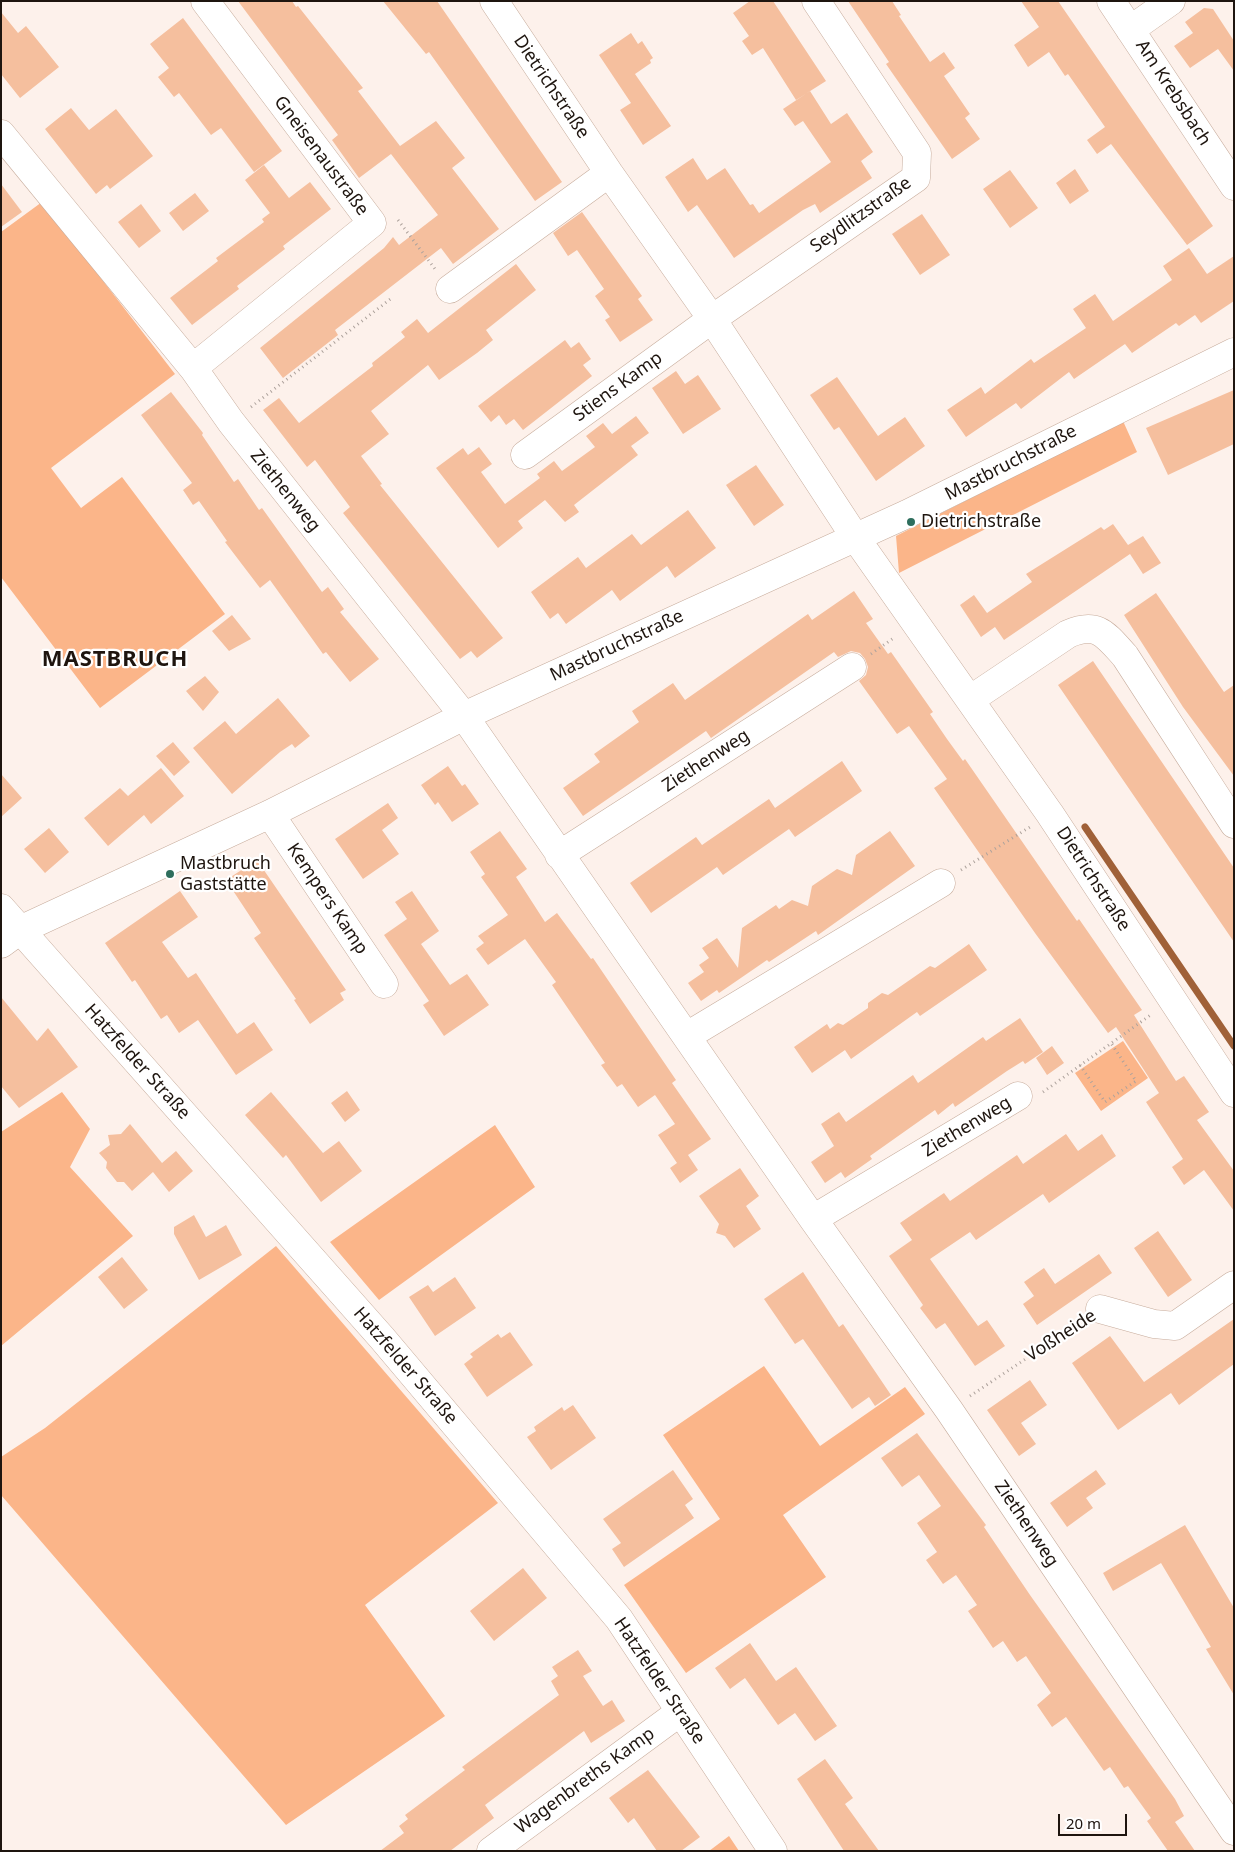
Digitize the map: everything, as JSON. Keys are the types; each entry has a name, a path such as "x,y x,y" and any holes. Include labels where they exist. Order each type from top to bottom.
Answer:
{"street":[{"name":"Gneisenaustraße","path":"193,368 372,224 205,1"},
{"name":"Dietrichstraße","path":"494,1 609,173 712,319 855,537 971,699 1050,814 1171,1001 1234,1093"},
{"name":"Seydlitzstraße","path":"712,319 916,178 917,153 816,1"},
{"name":"Am Krebsbach","path":"1111,1 1234,186"},
{"path":"1130,30 1170,1"},
{"name":"Ziethenweg","path":"1,134 193,368 231,422 464,716 813,1219 949,1410 1234,1831"},
{"path":"450,289 609,173"},
{"name":"Stiens Kamp","path":"524,455 712,319"},
{"name":"Mastbruchstraße","path":"11,937 270,814 464,716 907,514 1234,352"},
{"path":"971,699 1068,634 1082,628 1095,629 1106,634 1125,656 1234,824"},
{"name":"Ziethenweg","path":"559,855 852,667"},
{"name":"Kempers Kamp","path":"270,814 384,984"},
{"path":"687,1036 942,883"},
{"name":"Hatzfelder Straße","path":"1,908 11,937 444,1410 618,1619 773,1851"},
{"name":"Ziethenweg","path":"813,1219 1018,1096"},
{"name":"Voßheide","path":"1100,1309 1154,1324 1175,1326 1234,1285"},
{"name":"Wagenbreths Kamp","path":"491,1851 680,1712"}],"path":[{"path":"372,224 390,210 450,289"},
{"path":"231,422 393,297"},
{"path":"852,667 916,622"},
{"path":"942,883 1050,814"},
{"path":"1018,1096 1039,1094 1171,1001"},
{"path":"1080,1066 1105,1102 1136,1081 1111,1043"},
{"name":"Voßheide","path":"949,1410 1100,1309"}],"shaded area":[{"path":"42,202 175,374 51,468 81,508 122,477 225,614 100,708 1,577 1,232"},
{"path":"1123,421 1137,452 899,573 896,536"},
{"path":"1123,1041 1148,1078 1101,1111 1075,1073"},
{"path":"62,1092 90,1129 70,1167 133,1236 1,1346 1,1132"},
{"path":"495,1125 535,1187 379,1300 330,1242"},
{"path":"276,1246 498,1503 365,1605 445,1716 286,1825 1,1495 1,1457 45,1428"},
{"path":"764,1366 820,1446 905,1387 925,1414 783,1515 826,1577 686,1673 624,1585 720,1519 663,1435"},
{"path":"729,1836 739,1851 709,1851"}],"building":[{"path":"238,1 292,1 296,7 298,6 363,88 358,91 400,146 436,121 465,158 452,168 499,229 453,264 441,248 335,330 338,335 283,378 260,348 384,248 393,237 399,245 438,215 391,154 359,178 332,140 338,135"},
{"path":"383,1 437,1 562,182 535,201 429,52 426,54"},
{"path":"750,1 773,1 826,81 796,100 763,48 752,55 742,41 749,36 733,13"},
{"path":"848,1 892,1 901,15 899,16 930,62 944,52 955,68 944,76 970,114 965,118 980,139 952,159 886,64 889,62"},
{"path":"1021,1 1058,1 1213,226 1187,245 1111,144 1097,154 1087,140 1105,127 1068,74 1065,76 1049,52 1028,67 1014,45 1039,27"},
{"path":"1204,8 1213,9 1234,41 1234,71 1218,49 1190,68 1174,46 1193,33 1185,22"},
{"path":"1,12 18,33 26,26 59,67 20,98 1,74"},
{"path":"183,18 282,151 254,172 221,128 211,135 179,93 174,97 158,77 169,68 150,44"},
{"path":"631,33 638,44 642,41 653,58 650,60 651,63 635,74 671,126 643,145 620,110 631,103 599,55"},
{"path":"810,91 831,124 847,113 873,152 861,161 872,178 820,213 815,204 803,210 734,258 697,205 688,212 665,177 693,158 707,180 725,168 750,205 753,204 759,213 831,162 803,121 795,126 783,109"},
{"path":"71,108 89,130 116,109 153,156 110,189 107,185 96,194 45,129"},
{"path":"264,165 289,198 310,182 331,209 283,246 285,249 237,286 239,289 192,325 170,298 218,261 216,258 264,222 262,219 270,213 245,180"},
{"path":"1075,169 1089,191 1070,204 1056,183"},
{"path":"1010,170 1038,208 1010,228 983,189"},
{"path":"1,184 22,212 1,227"},
{"path":"195,193 209,211 183,231 169,213"},
{"path":"141,204 161,231 139,248 118,222"},
{"path":"582,212 642,296 638,299 653,320 620,342 605,320 610,317 595,296 604,289 577,250 568,256 553,233"},
{"path":"922,214 950,255 920,275 892,234"},
{"path":"1189,248 1207,274 1234,256 1234,301 1201,323 1195,315 1179,326 1176,323 1132,353 1125,344 1074,379 1069,372 1021,409 1016,403 966,437 947,410 981,387 985,394 1031,359 1034,363 1086,328 1073,309 1095,294 1113,321 1172,280 1163,266"},
{"path":"516,264 536,290 486,330 493,340 477,353 439,380 428,365 371,411 389,434 361,456 382,484 380,485 503,638 477,658 471,651 460,659 343,513 350,507 315,460 307,467 263,410 279,398 299,423 373,366 372,363 405,337 401,332 417,319 428,333"},
{"path":"565,340 571,348 579,342 591,359 583,365 592,376 523,430 514,419 506,425 499,415 491,422 478,406"},
{"path":"676,371 685,384 698,375 721,409 683,434 652,388"},
{"path":"837,377 878,436 905,417 925,446 876,481 839,427 834,430 810,395"},
{"path":"1234,390 1234,444 1168,475 1146,428"},
{"path":"171,392 203,433 202,435 234,482 238,479 259,510 262,508 322,592 328,587 344,609 340,612 379,659 350,682 326,652 323,654 270,580 260,588 225,542 227,541 199,501 193,505 183,490 192,483 141,415"},
{"path":"636,416 649,433 631,446 638,455 574,505 579,512 565,522 545,500 518,521 523,528 498,548 436,468 463,448 468,455 479,447 492,464 481,472 505,504 540,478 537,474 554,461 562,471 595,447 586,436 603,423 612,434"},
{"path":"756,465 784,505 754,526 726,485"},
{"path":"688,510 716,548 675,578 667,566 620,601 612,590 566,624 558,613 550,619 531,592 578,557 586,568 632,534 641,545"},
{"path":"1113,524 1128,545 1143,536 1161,563 1143,574 1130,554 1004,640 995,627 981,637 960,605 974,595 987,613 1032,582 1026,574 1101,527 1104,530"},
{"path":"854,591 873,619 866,623 888,654 891,652 933,712 930,714 947,739 963,761 965,759 1077,921 1079,919 1142,1010 1134,1015 1176,1081 1184,1076 1209,1112 1197,1120 1234,1171 1234,1211 1204,1170 1184,1185 1172,1167 1183,1159 1146,1102 1159,1093 1116,1027 1108,1033 1035,933 934,788 947,779 909,726 897,734 859,681 866,675 868,667 860,653 851,651 838,657 834,652 711,738 706,731 583,816 563,788 600,762 594,754 639,722 632,711 673,683 685,700 808,614 812,620"},
{"path":"1156,593 1224,692 1234,685 1234,776 1183,707 1124,615"},
{"path":"232,615 251,639 229,651 212,631"},
{"path":"1093,661 1234,868 1234,942 1058,685"},
{"path":"205,676 219,692 203,711 186,691"},
{"path":"278,698 310,736 295,748 292,744 280,752 232,794 193,748 225,721 236,734"},
{"path":"173,742 190,762 174,776 156,756"},
{"path":"842,761 862,791 795,837 789,829 723,875 717,867 651,913 630,883 696,837 702,845 769,799 775,808"},
{"path":"448,766 462,786 465,784 479,804 452,822 438,802 435,805 421,785"},
{"path":"161,768 184,796 151,824 144,815 108,846 84,818 120,788 128,796"},
{"path":"1,774 22,798 1,817"},
{"path":"388,803 398,818 382,830 399,854 363,879 335,839"},
{"path":"49,828 69,852 45,873 24,849"},
{"path":"500,831 527,869 516,877 545,922 557,913 591,959 593,958 676,1080 672,1083 711,1139 688,1155 698,1170 680,1183 670,1168 677,1163 658,1135 675,1124 655,1095 638,1107 622,1084 617,1087 601,1065 605,1063 552,985 556,982 525,939 488,965 476,949 484,943 478,936 508,915 481,877 485,874 470,852"},
{"path":"890,831 915,866 818,935 816,931 769,962 767,960 719,993 717,990 701,1001 688,983 704,972 699,965 709,958 702,948 717,938 738,968 742,928 776,905 779,909 792,900 808,906 812,886 837,869 852,875 856,855"},
{"path":"257,860 346,990 340,993 344,1000 310,1024 294,1000 296,999 254,938 261,933 226,880"},
{"path":"180,891 198,917 162,942 188,978 196,973 237,1034 254,1022 273,1050 236,1075 198,1020 179,1033 167,1015 161,1019 135,980 132,982 105,943"},
{"path":"412,891 439,931 421,944 450,985 467,974 489,1005 444,1036 423,1005 429,1001 384,935 407,919 395,902"},
{"path":"969,944 987,970 920,1016 917,1012 851,1059 845,1050 812,1073 794,1047 827,1024 830,1029 838,1023 843,1025 868,1008 868,1003 882,993 888,995 930,966 935,968"},
{"path":"1,997 37,1041 48,1028 78,1067 19,1108 1,1086"},
{"path":"1020,1018 1043,1052 1025,1064 1023,1061 1007,1071 955,1107 953,1103 938,1115 935,1110 870,1156 872,1159 845,1178 841,1172 825,1183 811,1162 834,1146 821,1124 839,1112 846,1122 913,1075 918,1083 983,1037 986,1041"},
{"path":"1052,1046 1064,1063 1047,1075 1036,1058"},
{"path":"347,1091 360,1110 345,1122 331,1103"},
{"path":"271,1092 323,1153 339,1141 362,1171 321,1202 286,1155 283,1158 245,1115"},
{"path":"130,1124 162,1163 176,1151 193,1171 169,1192 153,1172 132,1191 124,1182 117,1182 106,1168 107,1162 99,1153 110,1145 108,1135 121,1134"},
{"path":"1066,1134 1078,1151 1102,1134 1116,1156 1049,1203 1043,1194 976,1240 970,1232 930,1259 978,1326 987,1320 1005,1346 975,1366 945,1323 936,1329 920,1308 923,1305 889,1256 912,1240 900,1223 944,1193 950,1201 1017,1155 1023,1164"},
{"path":"740,1168 759,1196 746,1206 761,1229 734,1248 725,1236 716,1233 719,1224 699,1196"},
{"path":"194,1215 206,1237 226,1225 242,1255 199,1280 174,1234 174,1227"},
{"path":"1158,1231 1192,1280 1168,1297 1134,1248"},
{"path":"1099,1254 1112,1273 1037,1325 1023,1304 1034,1296 1024,1282 1044,1268 1055,1284"},
{"path":"122,1257 148,1290 124,1309 98,1277"},
{"path":"803,1272 839,1327 843,1324 891,1395 875,1406 869,1397 852,1409 803,1339 795,1344 764,1299"},
{"path":"455,1277 476,1308 435,1336 409,1297 428,1285 433,1292"},
{"path":"1234,1319 1234,1364 1179,1405 1171,1393 1118,1430 1072,1363 1110,1336 1144,1382"},
{"path":"510,1332 533,1365 487,1397 464,1364 473,1357 470,1354 498,1334 501,1338"},
{"path":"1030,1380 1047,1405 1021,1423 1036,1444 1019,1456 987,1410"},
{"path":"573,1405 596,1438 551,1470 527,1437 536,1431 534,1427 562,1407 564,1411"},
{"path":"917,1433 986,1525 984,1527 1030,1595 1175,1799 1184,1816 1175,1822 1195,1851 1168,1851 1147,1821 1151,1818 1128,1786 1124,1788 1110,1767 1104,1771 1066,1717 1052,1727 1037,1705 1051,1693 1026,1656 1017,1662 1003,1641 993,1648 968,1611 977,1605 956,1575 943,1584 926,1560 937,1552 917,1523 941,1506 919,1475 902,1487 881,1458"},
{"path":"673,1470 693,1499 685,1505 694,1518 624,1567 612,1549 621,1543 603,1519"},
{"path":"1096,1470 1106,1484 1086,1498 1093,1508 1067,1527 1050,1503"},
{"path":"1185,1525 1234,1608 1234,1695 1206,1649 1211,1647 1161,1563 1113,1591 1103,1573"},
{"path":"523,1568 547,1598 494,1641 470,1611"},
{"path":"750,1643 776,1681 796,1667 837,1726 815,1741 795,1713 778,1725 745,1678 730,1689 715,1668"},
{"path":"578,1650 592,1671 583,1676 603,1706 612,1700 625,1721 591,1743 584,1731 485,1805 494,1818 450,1851 380,1851 404,1833 399,1826 408,1819 405,1815 465,1770 462,1767 559,1695 551,1681 558,1676 552,1667"},
{"path":"825,1759 853,1798 845,1804 879,1851 844,1851 797,1779"},
{"path":"648,1770 700,1837 681,1851 657,1851 634,1818 628,1823 609,1798"}],"waterway":[{"path":"1085,827 1234,1046"}],"place":[{"name":"Dietrichstraße","path":"911,522"},
{"name":"Mastbruch Gaststätte","path":"170,874"}],"district":[{"name":"MASTBRUCH","path":"115,660"}]}
